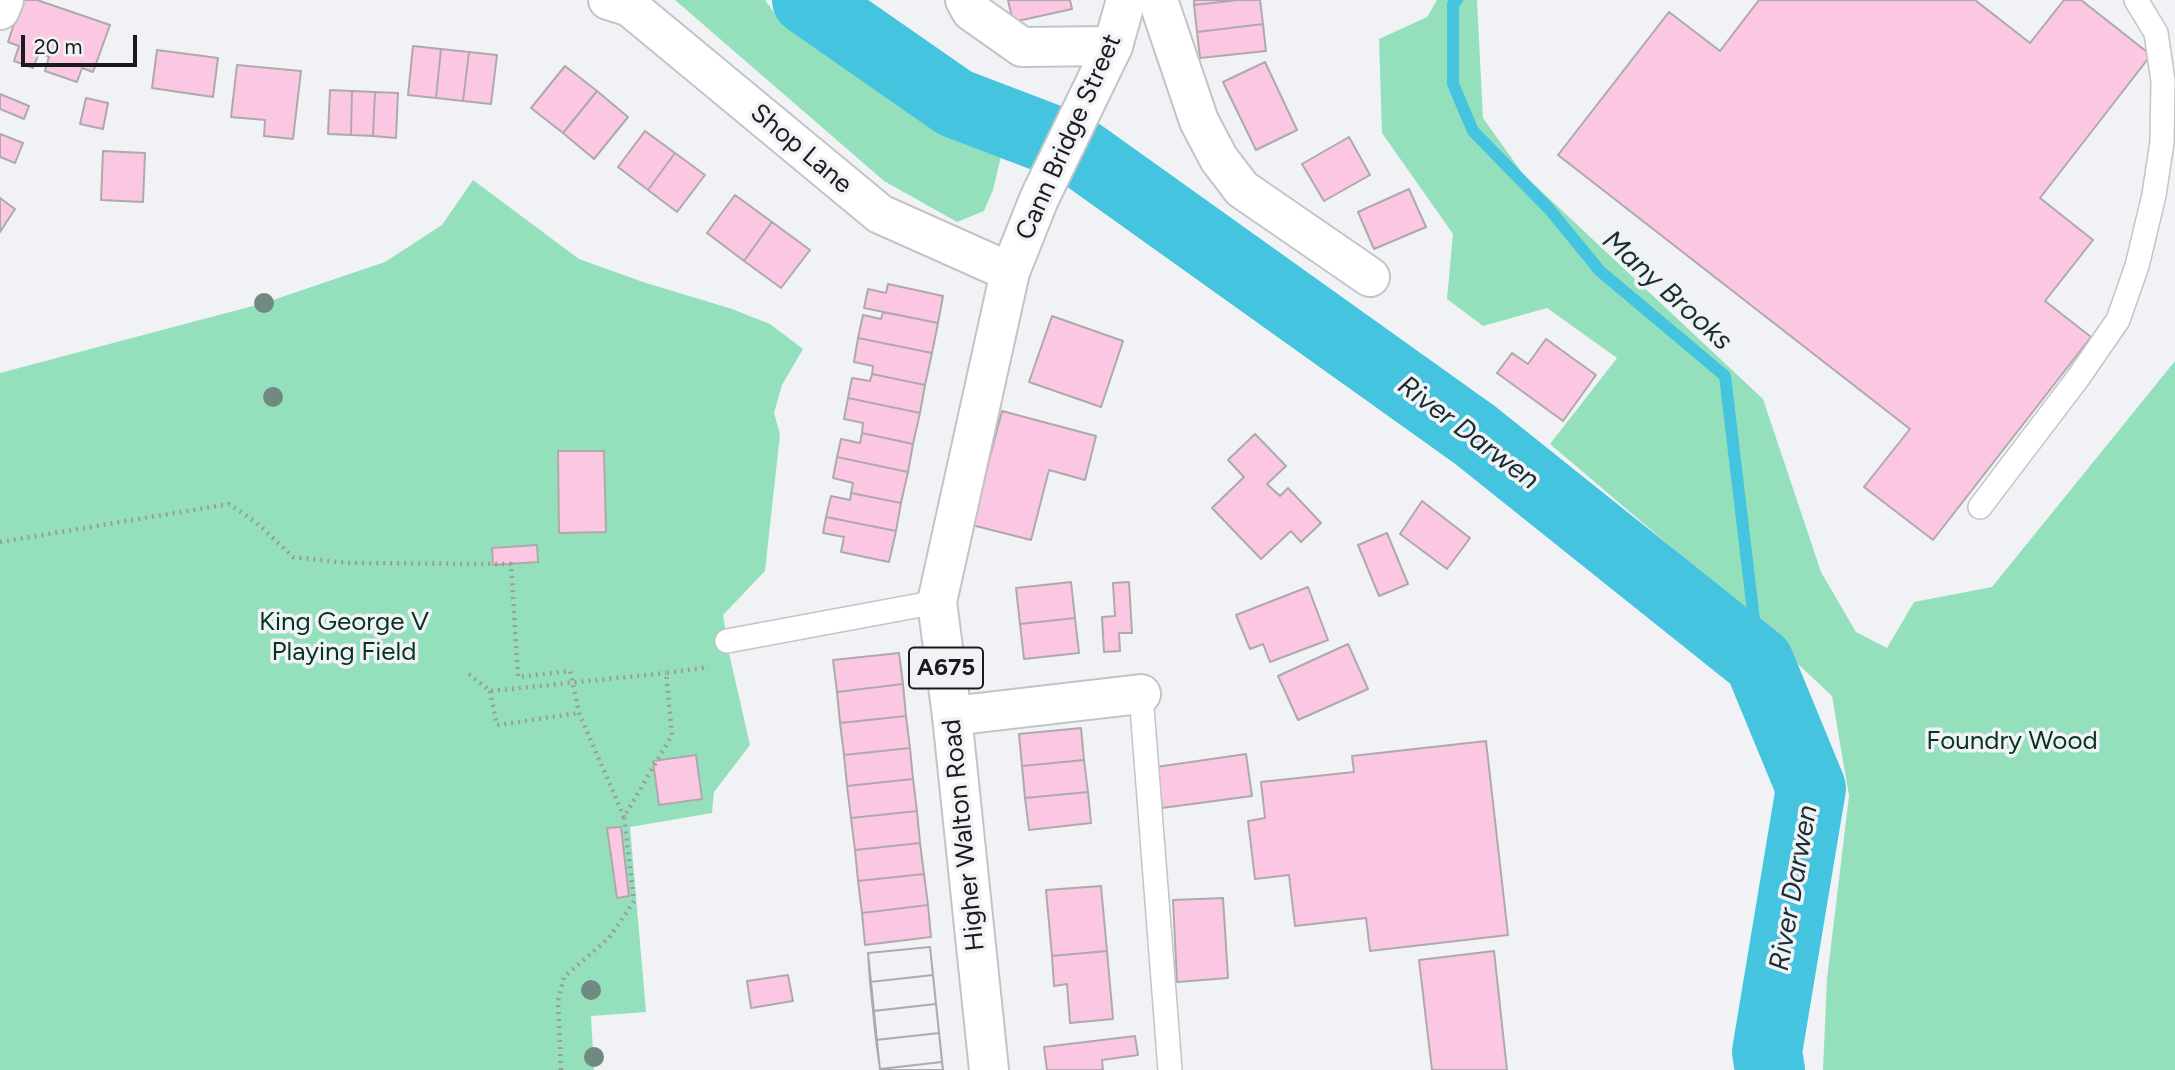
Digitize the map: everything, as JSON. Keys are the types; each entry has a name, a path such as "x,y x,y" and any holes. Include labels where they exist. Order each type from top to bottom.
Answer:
{"street":[{"path":"0,10 4,0"},
{"path":"965,0 971,12 1022,47 1107,57"},
{"name":"Cann Bridge Street","path":"1010,272 1039,199 1107,57 1126,0"},
{"path":"1157,0 1199,121 1219,159 1242,189 1370,276"},
{"name":"Shop Lane","path":"622,2 880,214 1010,272"},
{"name":"Higher Walton Road","path":"989,1070 952,716 937,602 1010,272"},
{"path":"952,716 1141,694"}],"lane":[{"path":"1980,507 2078,378 2118,320 2137,266 2154,195 2162,142 2164,81 2156,33 2136,0"},
{"path":"727,640 937,602"},
{"path":"1141,694 1170,1070"}],"path":[{"path":"0,542 229,504 257,523 293,557 347,563 510,564 518,677 570,671 579,713 624,817 634,901 609,938 564,976 558,1001 561,1070"},
{"path":"490,691 666,673 732,663 727,640"},
{"path":"624,817 672,735 666,673"},
{"path":"469,674 490,691 497,725 579,713"}],"green space":[{"path":"675,0 765,0 785,27 930,124 1002,152 993,190 984,211 957,222 884,181"},
{"name":"Foundry Wood","path":"1437,0 1477,0 1483,118 1523,174 1763,399 1821,572 1856,632 1887,648 1914,602 1992,587 2175,361 2175,1070 1823,1070 1827,979 1849,796 1832,696 1697,569 1550,444 1617,358 1547,308 1483,326 1447,299 1453,234 1382,133 1379,39 1427,17"},
{"name":"King George V Playing Field","path":"473,180 579,259 770,324 803,349 782,385 774,413 780,434 765,571 723,615 750,745 714,792 712,813 630,827 646,1012 591,1016 594,1070 0,1070 0,373 264,303 385,262 442,225"}],"building":[{"path":"22,0 37,0 110,25 93,72 82,68 77,82 45,71 49,57 39,53 33,68 14,61 19,46 8,42"},
{"path":"1008,0 1070,0 1072,9 1013,22"},
{"path":"1194,0 1239,0 1194,5"},
{"path":"1260,0 1263,24 1197,32 1194,5"},
{"path":"1759,0 1975,0 2030,43 2064,0 2081,0 2151,55 2040,198 2093,240 2045,301 2091,337 1933,540 1864,487 1910,429 1558,155 1669,12 1720,51"},
{"path":"1263,24 1266,51 1200,58 1197,32"},
{"path":"413,46 441,49 436,98 408,95"},
{"path":"441,49 469,52 463,101 436,98"},
{"path":"157,50 218,58 213,97 152,88"},
{"path":"469,52 497,55 491,104 463,101"},
{"path":"1265,62 1297,130 1256,150 1223,82"},
{"path":"237,65 301,71 293,139 264,136 265,120 231,117"},
{"path":"565,66 597,91 563,133 531,108"},
{"path":"330,90 352,91 351,135 328,134"},
{"path":"352,91 375,92 373,136 351,135"},
{"path":"597,91 628,117 594,159 563,133"},
{"path":"375,92 398,93 396,138 373,136"},
{"path":"0,94 29,106 24,119 0,109"},
{"path":"86,98 108,103 103,129 80,124"},
{"path":"645,131 675,153 648,190 618,167"},
{"path":"0,134 23,143 15,163 0,157"},
{"path":"1349,137 1370,175 1324,201 1302,164"},
{"path":"103,151 145,153 143,202 101,200"},
{"path":"675,153 705,175 677,212 648,190"},
{"path":"1409,189 1426,227 1374,249 1358,212"},
{"path":"735,195 772,222 744,261 707,233"},
{"path":"0,198 15,209 0,232"},
{"path":"772,222 810,250 781,288 744,261"},
{"path":"888,284 943,296 938,323 864,308 868,289 886,293"},
{"path":"883,312 938,323 932,353 858,338 863,315 881,319"},
{"path":"1052,316 1123,341 1101,407 1029,382"},
{"path":"858,338 932,353 925,385 872,374 873,366 854,362"},
{"path":"1546,339 1596,375 1563,421 1497,373 1512,353 1528,364"},
{"path":"872,374 925,385 920,413 848,398 852,378 870,381"},
{"path":"848,398 920,413 913,444 862,433 863,423 844,419"},
{"path":"1002,411 1096,436 1085,480 1049,470 1031,540 972,525"},
{"path":"862,433 913,444 908,472 837,457 841,439 860,443"},
{"path":"1255,434 1286,466 1267,484 1280,496 1288,488 1321,523 1301,542 1291,531 1261,559 1212,508 1244,477 1228,460"},
{"path":"558,451 604,451 606,532 559,533"},
{"path":"837,457 908,472 901,503 851,493 853,483 833,478"},
{"path":"851,493 901,503 896,531 826,517 831,496 850,500"},
{"path":"1422,501 1470,538 1447,569 1400,534"},
{"path":"826,517 896,531 889,562 841,552 844,537 823,533"},
{"path":"1387,533 1408,584 1379,596 1358,545"},
{"path":"537,545 538,562 493,565 492,548"},
{"path":"1071,582 1075,618 1020,624 1016,588"},
{"path":"1129,582 1132,633 1119,633 1120,651 1104,652 1102,617 1115,616 1113,583"},
{"path":"1308,587 1328,640 1270,662 1263,644 1250,649 1236,615"},
{"path":"1075,618 1079,653 1024,659 1020,624"},
{"path":"1348,644 1368,689 1298,720 1278,676"},
{"path":"899,653 903,684 837,692 833,660"},
{"path":"903,684 906,716 840,723 837,692"},
{"path":"906,716 910,748 844,755 840,723"},
{"path":"1081,728 1084,760 1022,766 1019,734"},
{"path":"1486,741 1508,935 1370,951 1366,918 1295,926 1289,875 1255,879 1248,821 1265,818 1261,782 1354,772 1352,756"},
{"path":"910,748 913,779 847,786 844,755"},
{"path":"1246,754 1252,796 1162,808 1156,767"},
{"path":"696,755 702,799 659,805 653,761"},
{"path":"1084,760 1088,792 1025,798 1022,766"},
{"path":"913,779 917,811 851,818 847,786"},
{"path":"1088,792 1091,823 1029,830 1025,798"},
{"path":"917,811 920,843 855,850 851,818"},
{"path":"621,827 629,896 617,898 607,828"},
{"path":"920,843 924,874 858,881 855,850"},
{"path":"924,874 928,905 862,913 858,881"},
{"path":"1101,886 1107,951 1052,956 1046,890"},
{"path":"1223,898 1228,978 1177,982 1173,900"},
{"path":"928,905 931,937 865,945 862,913"},
{"path":"930,947 933,975 870,982 868,953"},
{"path":"930,947 943,1070 880,1070 868,953"},
{"path":"1107,951 1113,1019 1070,1023 1067,984 1054,986 1052,956"},
{"path":"1494,951 1507,1070 1432,1070 1419,960"},
{"path":"788,975 793,1001 751,1008 747,981"},
{"path":"933,975 936,1004 873,1011 870,982"},
{"path":"936,1004 939,1033 876,1040 873,1011"},
{"path":"939,1033 942,1062 880,1069 876,1040"},
{"path":"1135,1036 1138,1055 1102,1060 1103,1070 1047,1070 1044,1047"},
{"path":"942,1062 943,1070 880,1070 880,1069"}],"waterway":[{"name":"River Darwen","path":"807,0 955,103 1073,148 1475,435 1759,662 1811,788 1767,1052 1770,1070"},
{"name":"Many Brooks","path":"1457,0 1453,4 1453,84 1473,131 1550,210 1600,271 1725,376 1759,662"}]}
